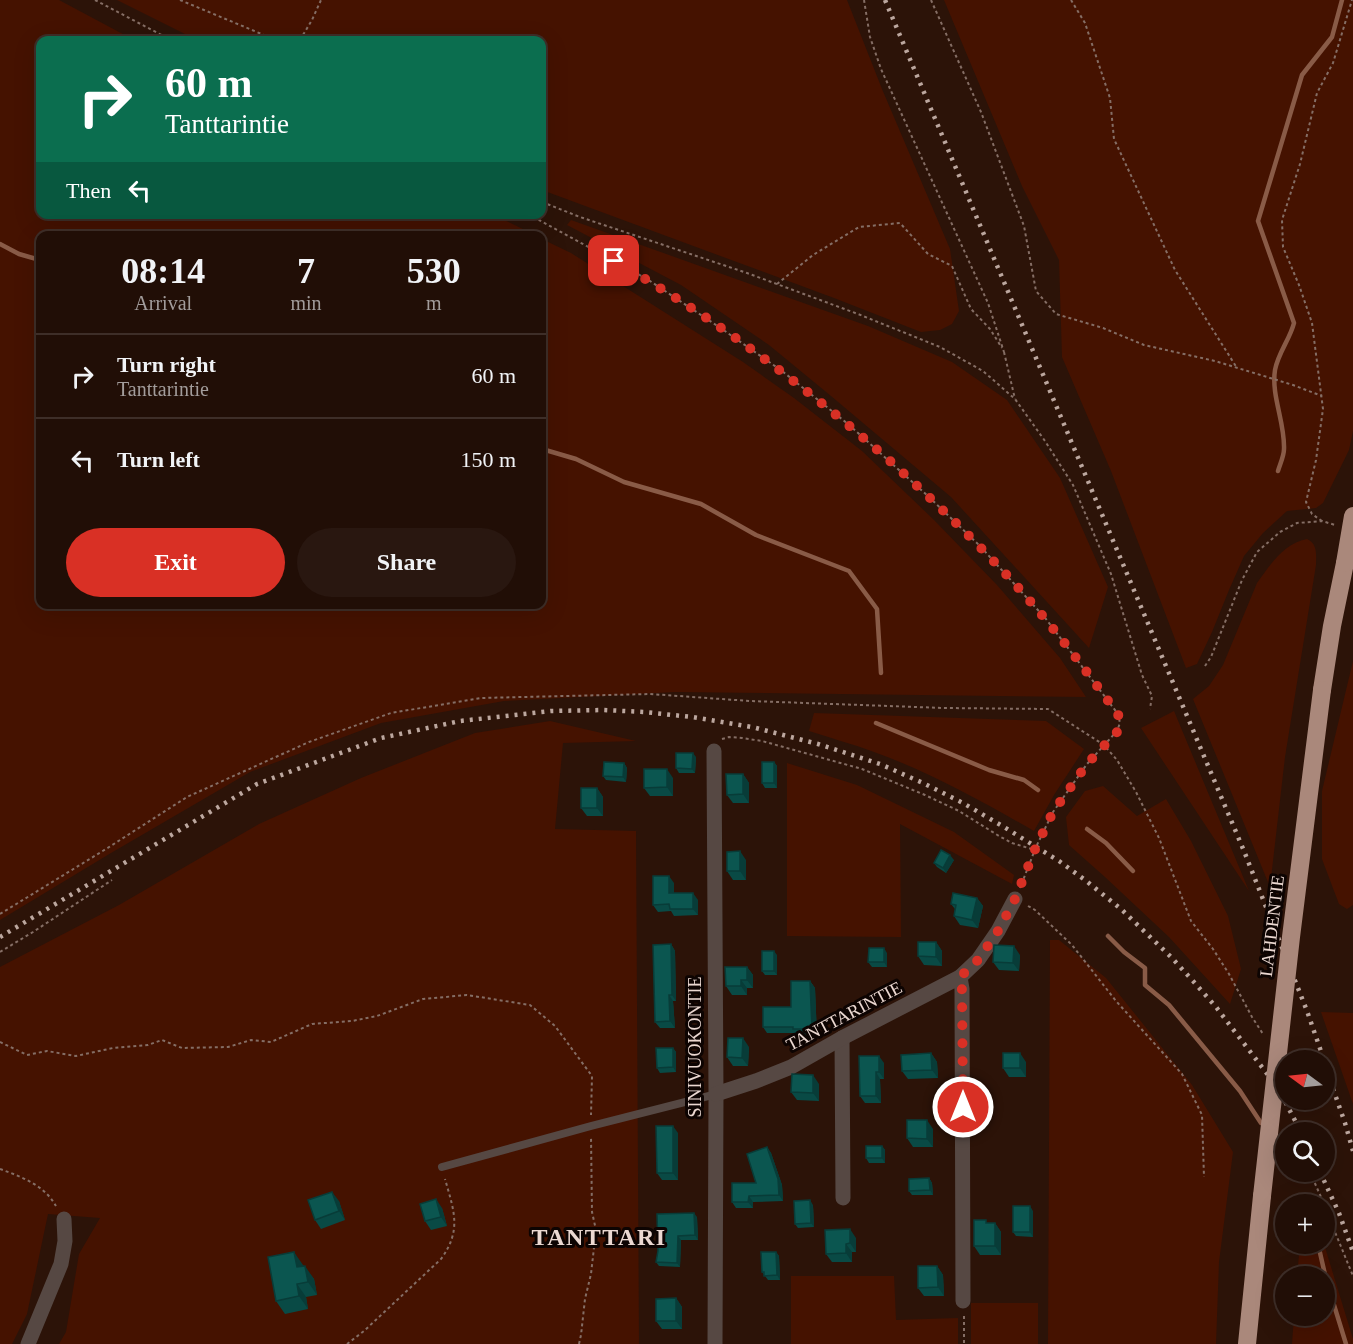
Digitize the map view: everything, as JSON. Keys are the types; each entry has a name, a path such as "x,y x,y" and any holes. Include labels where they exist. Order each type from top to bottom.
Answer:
{"highway":[{"name":"LAHDENTIE","path":"1247,1344 1291,937 1322,690 1353,516"}],"street":[{"name":"SINIVUOKONTIE","path":"714,751 715,1344"},
{"name":"TANTTARINTIE","path":"716,1094 756,1082 791,1067 960,977 978,960 998,931 1015,899"},
{"path":"960,977 962,990 963,1301"},
{"path":"842,1038 843,1198"},
{"path":"28,1344 61,1264 64,1219"}],"lane":[{"name":"TANTTARINTIE","path":"442,1167 716,1094"}],"path":[{"path":"95,0 163,36"},
{"path":"180,0 266,36"},
{"path":"302,36 321,0"},
{"path":"864,0 870,37 881,69 987,303 1004,352 1015,399"},
{"path":"932,0 981,112 1024,226 1036,291 1056,314 1103,328 1144,345 1215,361 1322,396"},
{"path":"1071,0 1085,23 1110,98 1114,139 1175,270 1237,368"},
{"path":"1205,666 1211,657 1242,580 1257,552 1280,532 1297,523 1322,521 1312,514 1306,502 1316,460 1323,409 1322,396 1312,323 1283,247 1282,220 1300,164 1317,93 1333,63 1352,0"},
{"path":"546,204 777,284 940,347 983,371 1015,399 1073,485 1111,574 1139,667 1152,696 1150,709"},
{"path":"537,219 646,279 722,329 782,371 848,424 980,546 1046,619 1118,714 1120,723 1118,731 1082,771 1053,812 1015,899 1035,910 1072,945 1116,1001 1182,1074 1202,1115 1204,1177"},
{"path":"777,284 813,255 859,227 900,223 928,254 952,266 971,309 990,329 1004,352"},
{"path":"0,914 187,797 309,742 391,713 481,698 650,694 750,701 1048,709 1104,745 1117,760 1159,838 1191,921 1229,974 1265,1037"},
{"path":"714,751 719,740 729,737 742,738 762,741 862,769 959,811 1012,843 1035,850"},
{"path":"0,952 112,880"},
{"path":"0,1042 27,1055 47,1052 76,1056 113,1048 148,1045 162,1040 182,1048 228,1047 251,1040 272,1042 312,1024 352,1021 377,1016 423,999 467,995 530,1005 555,1026 592,1076 592,1212 596,1230 579,1344"},
{"path":"348,1344 441,1259 449,1249 454,1236 455,1224 442,1167"},
{"path":"0,1169 35,1184 51,1196 64,1219"},
{"path":"1335,1232 1353,1276"},
{"path":"963,1301 964,1344"}],"shaded area":[{"path":"0,0 59,0 126,36 36,36 36,219 502,219 527,231 36,231 36,609 546,609 546,241 571,253 743,362 862,451 997,585 1060,658 1086,697 675,692 504,701 381,723 250,772 0,920"},
{"path":"117,0 847,0 950,249 959,311 952,324 940,330 921,332 546,191 546,36 189,36"},
{"path":"944,0 1353,0 1353,431 1349,450 1323,503 1316,508 1287,511 1263,533 1244,556 1197,664 1186,668 1111,471 1062,357 1059,260 1022,186"},
{"path":"571,220 868,326 952,362 1007,400 1060,478 1108,587 1089,648 951,497 831,396 769,345 681,285 567,225"},
{"path":"1307,539 1315,547 1316,565 1285,757 1270,887 1193,699 1209,686 1223,665 1257,583 1284,550"},
{"path":"1353,661 1353,905 1347,909 1339,904 1322,859 1322,791"},
{"path":"1174,711 1249,891 1141,728"},
{"path":"814,713 1046,721 1084,749 1034,831 936,778 866,749 809,731"},
{"path":"550,721 636,741 563,743 555,829 636,831 639,1344 59,1344 66,1332 79,1254 100,1218 48,1214 27,1314 12,1344 0,1344 0,967 119,905 259,824 361,778 475,733"},
{"path":"787,763 857,785 954,832 1014,875 1012,884 900,824 901,937 787,936"},
{"path":"1103,786 1137,816 1166,799 1191,841 1228,916 1241,969 1230,1004 1169,937 1069,845 1066,817 1085,791"},
{"path":"1050,940 1059,940 1106,978 1192,1085 1233,1152 1219,1262 1216,1344 1048,1344"},
{"path":"1321,1012 1353,1013 1353,1104 1335,1050"},
{"path":"1299,1254 1327,1254 1331,1266 1298,1266"},
{"path":"791,1276 894,1276 896,1320 958,1318 958,1344 791,1344"},
{"path":"1335,1280 1353,1344 1292,1344 1293,1326 1335,1326"},
{"path":"971,1303 1038,1303 1038,1344 971,1344"}],"building":[{"path":"676,753 693,753 692,769 676,768"},
{"path":"604,762 624,763 623,777 603,776"},
{"path":"762,762 774,762 774,783 762,783"},
{"path":"644,769 667,769 667,787 644,788"},
{"path":"726,774 743,774 743,794 727,795"},
{"path":"581,788 597,788 597,808 581,808"},
{"path":"941,850 950,855 943,868 934,863"},
{"path":"740,851 740,871 727,871 727,852"},
{"path":"653,876 669,876 669,893 693,893 693,909 670,909 669,904 653,905"},
{"path":"953,893 977,898 972,920 954,916 956,905 951,904"},
{"path":"918,942 936,942 936,957 918,956"},
{"path":"671,944 670,1021 655,1022 653,945"},
{"path":"994,945 1014,946 1013,963 993,962"},
{"path":"869,948 884,948 884,962 868,962"},
{"path":"762,951 774,951 774,971 762,971"},
{"path":"725,967 747,967 747,980 741,980 741,986 726,986"},
{"path":"791,981 810,981 812,1029 763,1027 763,1007 791,1007"},
{"path":"728,1038 743,1038 742,1058 727,1057"},
{"path":"656,1048 673,1048 673,1067 657,1068"},
{"path":"931,1053 932,1070 902,1071 901,1055"},
{"path":"1003,1053 1020,1053 1020,1068 1003,1068"},
{"path":"859,1056 879,1056 876,1096 860,1096"},
{"path":"792,1074 813,1075 813,1093 791,1092"},
{"path":"907,1120 927,1120 927,1139 907,1138"},
{"path":"656,1126 673,1126 673,1173 657,1173"},
{"path":"866,1146 882,1146 882,1158 866,1158"},
{"path":"767,1147 778,1179 779,1195 749,1196 748,1202 732,1202 732,1183 756,1183 747,1154"},
{"path":"929,1178 930,1190 909,1191 909,1179"},
{"path":"332,1192 339,1211 315,1220 308,1200"},
{"path":"436,1199 441,1217 425,1221 420,1204"},
{"path":"810,1200 811,1223 795,1224 794,1201"},
{"path":"1013,1206 1030,1206 1030,1232 1013,1232"},
{"path":"694,1213 695,1235 678,1236 677,1263 656,1262 657,1214"},
{"path":"974,1220 995,1223 995,1246 974,1246"},
{"path":"850,1229 850,1243 846,1244 846,1253 826,1254 825,1230"},
{"path":"294,1252 297,1267 305,1266 308,1282 297,1284 299,1296 276,1301 268,1257"},
{"path":"761,1252 776,1252 777,1275 764,1276"},
{"path":"918,1266 937,1266 938,1287 918,1288"},
{"path":"676,1298 676,1321 656,1321 656,1299"}],"waterway":[{"path":"1278,471 1284,449 1284,439 1275,390 1275,370 1294,323 1258,221 1302,75 1332,37 1342,0"},
{"path":"0,244 19,254 36,259"},
{"path":"546,450 576,459 624,482 701,504 756,535 849,571 877,609 881,673"},
{"path":"876,723 989,770 1024,780 1038,790"},
{"path":"1087,829 1106,843 1133,871"},
{"path":"1108,936 1145,968 1145,985 1169,1005 1240,1091 1261,1123"},
{"path":"1320,1254 1346,1344"}],"railway":[{"path":"885,0 1244,851 1321,1050"},
{"path":"0,937 257,784 381,738 460,721 551,711 604,710 692,717 752,727 818,744 880,764 963,803 1059,861 1121,909 1193,981 1216,1007 1278,1088 1296,1122"},
{"path":"1335,1094 1353,1151"},
{"path":"1325,1182 1353,1252"}],"district":[{"name":"TANTTARI","path":"599,1237"}],"route":[{"path":"614,261 646,279 782,371 848,424 897,468 980,546 1046,619 1118,714 1120,723 1118,731 1087,764 1053,812 1015,899 998,931 978,960 960,977 963,1107"}]}
